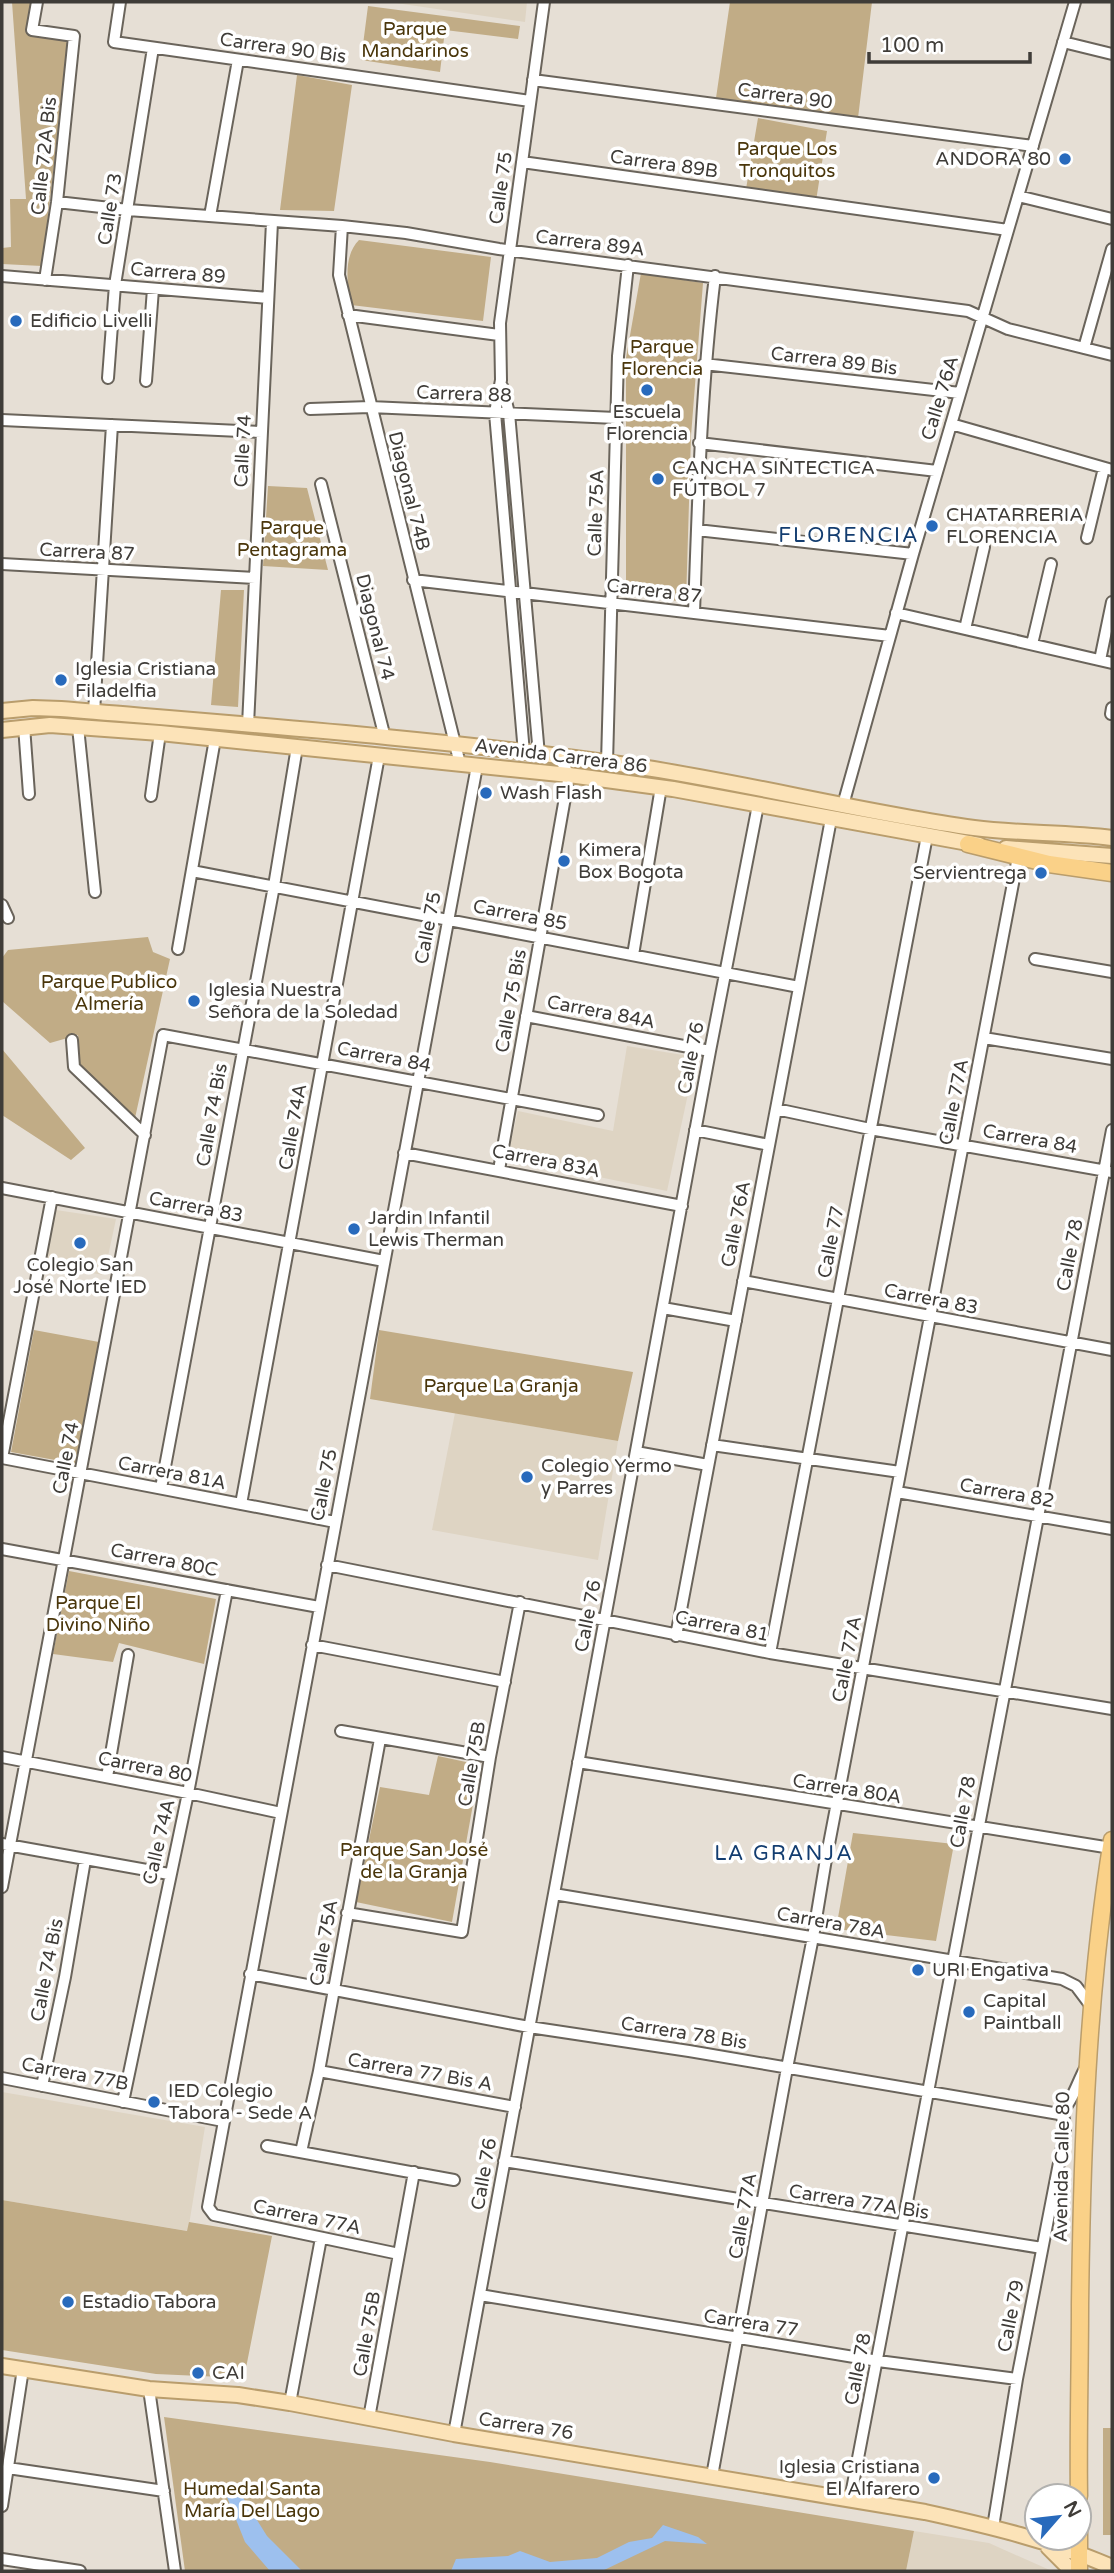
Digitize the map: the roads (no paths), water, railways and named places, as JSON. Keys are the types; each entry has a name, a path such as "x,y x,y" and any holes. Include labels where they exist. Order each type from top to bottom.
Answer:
{"highway":[{"path":"968,844 1112,873"},
{"name":"Avenida Calle 80","path":"1079,2482 1081,2217 1086,2067 1112,1844"},
{"path":"1079,2553 1079,2571"}],"main road":[{"name":"Avenida Carrera 86","path":"2,709 33,708 248,725 559,757 724,780 843,805 976,828 1112,838"},
{"name":"Avenida Carrera 86","path":"2,730 24,726 78,727 160,733 569,775 662,787 968,844"},
{"path":"1019,853 1112,856"},
{"name":"Carrera 76","path":"2,2365 149,2389 238,2395 290,2403 454,2434 850,2500 993,2527 1023,2536"},
{"name":"Carrera 76","path":"1054,2552 1072,2571"},
{"name":"Carrera 76","path":"1076,2552 1112,2567"}],"street":[{"name":"Calle 72A Bis","path":"37,2 32,30 74,36 57,202 45,280"},
{"name":"Carrera 90 Bis","path":"120,2 114,42 530,101"},
{"name":"Calle 75","path":"532,754 510,591 495,413 500,380 499,335 544,2"},
{"name":"Calle 76A","path":"843,805 913,554 1075,2"},
{"path":"1063,42 1112,54"},
{"name":"Calle 73","path":"108,378 115,285 153,48"},
{"path":"210,216 238,60"},
{"name":"Carrera 90","path":"533,80 1032,146"},
{"name":"Carrera 89B","path":"522,162 1008,230"},
{"path":"1018,196 1112,219"},
{"name":"Carrera 89A","path":"57,202 406,233 510,250 968,311 1008,329 1112,355"},
{"name":"Calle 74","path":"248,725 272,222"},
{"name":"Diagonal 74B","path":"342,226 339,275 460,764"},
{"path":"1084,348 1112,249"},
{"name":"Calle 75A","path":"607,763 618,356 628,265"},
{"name":"Carrera 89","path":"2,276 268,298"},
{"path":"694,613 699,443 704,364 715,276"},
{"path":"146,381 152,289"},
{"path":"348,315 499,335"},
{"name":"Carrera 89 Bis","path":"704,364 960,393"},
{"name":"Calle 75","path":"500,380 509,413 525,593 532,754"},
{"name":"Carrera 88","path":"310,409 370,407 617,418"},
{"path":"2,419 262,432"},
{"path":"951,424 1108,469 1087,538"},
{"path":"94,712 111,425"},
{"path":"699,443 937,471"},
{"name":"Diagonal 74","path":"321,484 385,738"},
{"path":"697,530 913,554"},
{"path":"965,629 984,547"},
{"name":"Carrera 87","path":"2,564 255,578"},
{"path":"1032,644 1051,564"},
{"name":"Carrera 87","path":"413,580 890,636"},
{"path":"1100,660 1112,601"},
{"path":"896,613 1112,663"},
{"path":"24,726 29,794"},
{"path":"78,727 95,892"},
{"path":"151,796 160,733"},
{"path":"178,949 215,739"},
{"name":"Calle 74 Bis","path":"160,1488 274,886 297,747"},
{"name":"Calle 74A","path":"241,1504 379,756"},
{"path":"559,757 569,775"},
{"name":"Calle 75","path":"210,2211 208,2207 250,1974 477,765"},
{"name":"Calle 75 Bis","path":"499,1170 569,775"},
{"path":"633,955 662,787"},
{"name":"Calle 76","path":"454,2434 709,1051 758,805"},
{"name":"Calle 76A","path":"676,1636 831,819"},
{"name":"Calle 77","path":"769,1653 927,836"},
{"name":"Calle 77A","path":"712,2476 836,1805 1019,853"},
{"name":"Carrera 85","path":"192,870 799,987"},
{"path":"2,905 8,918"},
{"path":"1035,959 1112,972"},
{"name":"Carrera 84A","path":"526,1016 709,1051"},
{"name":"Calle 74","path":"2,1887 6,1845 26,1761 163,1035"},
{"name":"Carrera 84","path":"163,1035 322,1062 597,1115"},
{"path":"984,1038 1112,1059"},
{"path":"72,1040 74,1067 145,1135"},
{"name":"Carrera 84","path":"776,1109 870,1129 1108,1171"},
{"path":"695,1129 769,1145"},
{"name":"Calle 78","path":"850,2500 1071,1343 1108,1171 1112,1130"},
{"name":"Carrera 83A","path":"404,1153 682,1206"},
{"name":"Carrera 83","path":"2,1188 384,1261"},
{"path":"2,1458 51,1198"},
{"name":"Carrera 83","path":"743,1281 1112,1350"},
{"path":"663,1308 736,1321"},
{"path":"712,1445 900,1472"},
{"path":"636,1452 709,1465"},
{"name":"Carrera 81A","path":"2,1458 335,1522"},
{"name":"Carrera 82","path":"897,1492 1112,1529"},
{"name":"Carrera 80C","path":"2,1549 319,1607"},
{"name":"Carrera 81","path":"327,1564 605,1619 676,1636 863,1670 1112,1709"},
{"name":"Calle 74A","path":"123,2102 188,1793 227,1590"},
{"name":"Calle 75B","path":"347,1913 462,1932 489,1757 520,1602"},
{"path":"312,1645 505,1682"},
{"path":"107,1777 128,1654"},
{"path":"341,1731 489,1757"},
{"name":"Calle 75A","path":"301,2152 319,2071 380,1739"},
{"name":"Carrera 80","path":"2,1757 281,1814"},
{"name":"Carrera 80A","path":"578,1762 978,1828 1112,1844"},
{"path":"6,1845 169,1874"},
{"name":"Calle 74 Bis","path":"42,2086 65,1977 85,1860"},
{"name":"Carrera 78A","path":"554,1894 1062,1979 1076,1986 1091,2006"},
{"name":"Carrera 78 Bis","path":"250,1974 529,2027 690,2051 1059,2114"},
{"path":"1059,2114 1067,2106 1086,2067"},
{"name":"Carrera 77 Bis A","path":"319,2071 515,2107"},
{"name":"Carrera 77B","path":"2,2078 223,2121"},
{"name":"Calle 79","path":"993,2527 1017,2379 1065,2133 1064,2119 1059,2114"},
{"path":"267,2146 454,2180"},
{"name":"Carrera 77A Bis","path":"504,2161 1042,2248"},
{"name":"Calle 75B","path":"369,2418 414,2172"},
{"name":"Carrera 77A","path":"210,2211 214,2215 399,2254"},
{"path":"290,2403 321,2238"},
{"name":"Carrera 77","path":"480,2295 878,2361 1017,2379"},
{"path":"2,2506 23,2369"},
{"path":"149,2389 175,2571"},
{"path":"8,2468 164,2491"},
{"path":"2,2558 80,2571"}],"water":[{"path":"237,2488 267,2536 302,2571 270,2571 245,2542 225,2492"},
{"path":"663,2525 698,2537 707,2544 665,2541 602,2571 451,2571 456,2559 508,2556 520,2551 550,2562 597,2558 629,2542 652,2538"}],"place":[{"name":"ANDORA 80","path":"1065,159"},
{"name":"Edificio Livelli","path":"16,321"},
{"name":"Escuela Florencia","path":"647,390"},
{"name":"CANCHA SINTECTICA FÚTBOL 7","path":"658,479"},
{"name":"CHATARRERIA FLORENCIA","path":"932,526"},
{"name":"Iglesia Cristiana Filadelfia","path":"61,680"},
{"name":"Wash Flash","path":"486,793"},
{"name":"Kimera Box Bogota","path":"564,861"},
{"name":"Servientrega","path":"1041,873"},
{"name":"Iglesia Nuestra Señora de la Soledad","path":"194,1001"},
{"name":"Jardin Infantil Lewis Therman","path":"354,1229"},
{"name":"Colegio San José Norte IED","path":"80,1243"},
{"name":"Colegio Yermo y Parres","path":"527,1477"},
{"name":"URI Engativa","path":"918,1970"},
{"name":"Capital Paintball","path":"969,2012"},
{"name":"IED Colegio Tabora - Sede A","path":"154,2102"},
{"name":"Estadio Tabora","path":"68,2302"},
{"name":"CAI","path":"198,2373"},
{"name":"Iglesia Cristiana El Alfarero","path":"934,2478"}],"district":[{"name":"FLORENCIA","path":"849,535"},
{"name":"LA GRANJA","path":"784,1853"}],"park label":[{"name":"Parque Mandarinos","path":"415,40"},
{"name":"Parque Los Tronquitos","path":"787,160"},
{"name":"Parque Florencia","path":"662,358"},
{"name":"Parque Pentagrama","path":"292,539"},
{"name":"Parque Publico Almería","path":"109,993"},
{"name":"Parque La Granja","path":"501,1386"},
{"name":"Parque El Divino Niño","path":"98,1614"},
{"name":"Parque San José de la Granja","path":"414,1861"},
{"name":"Humedal Santa María Del Lago","path":"252,2500"}]}
